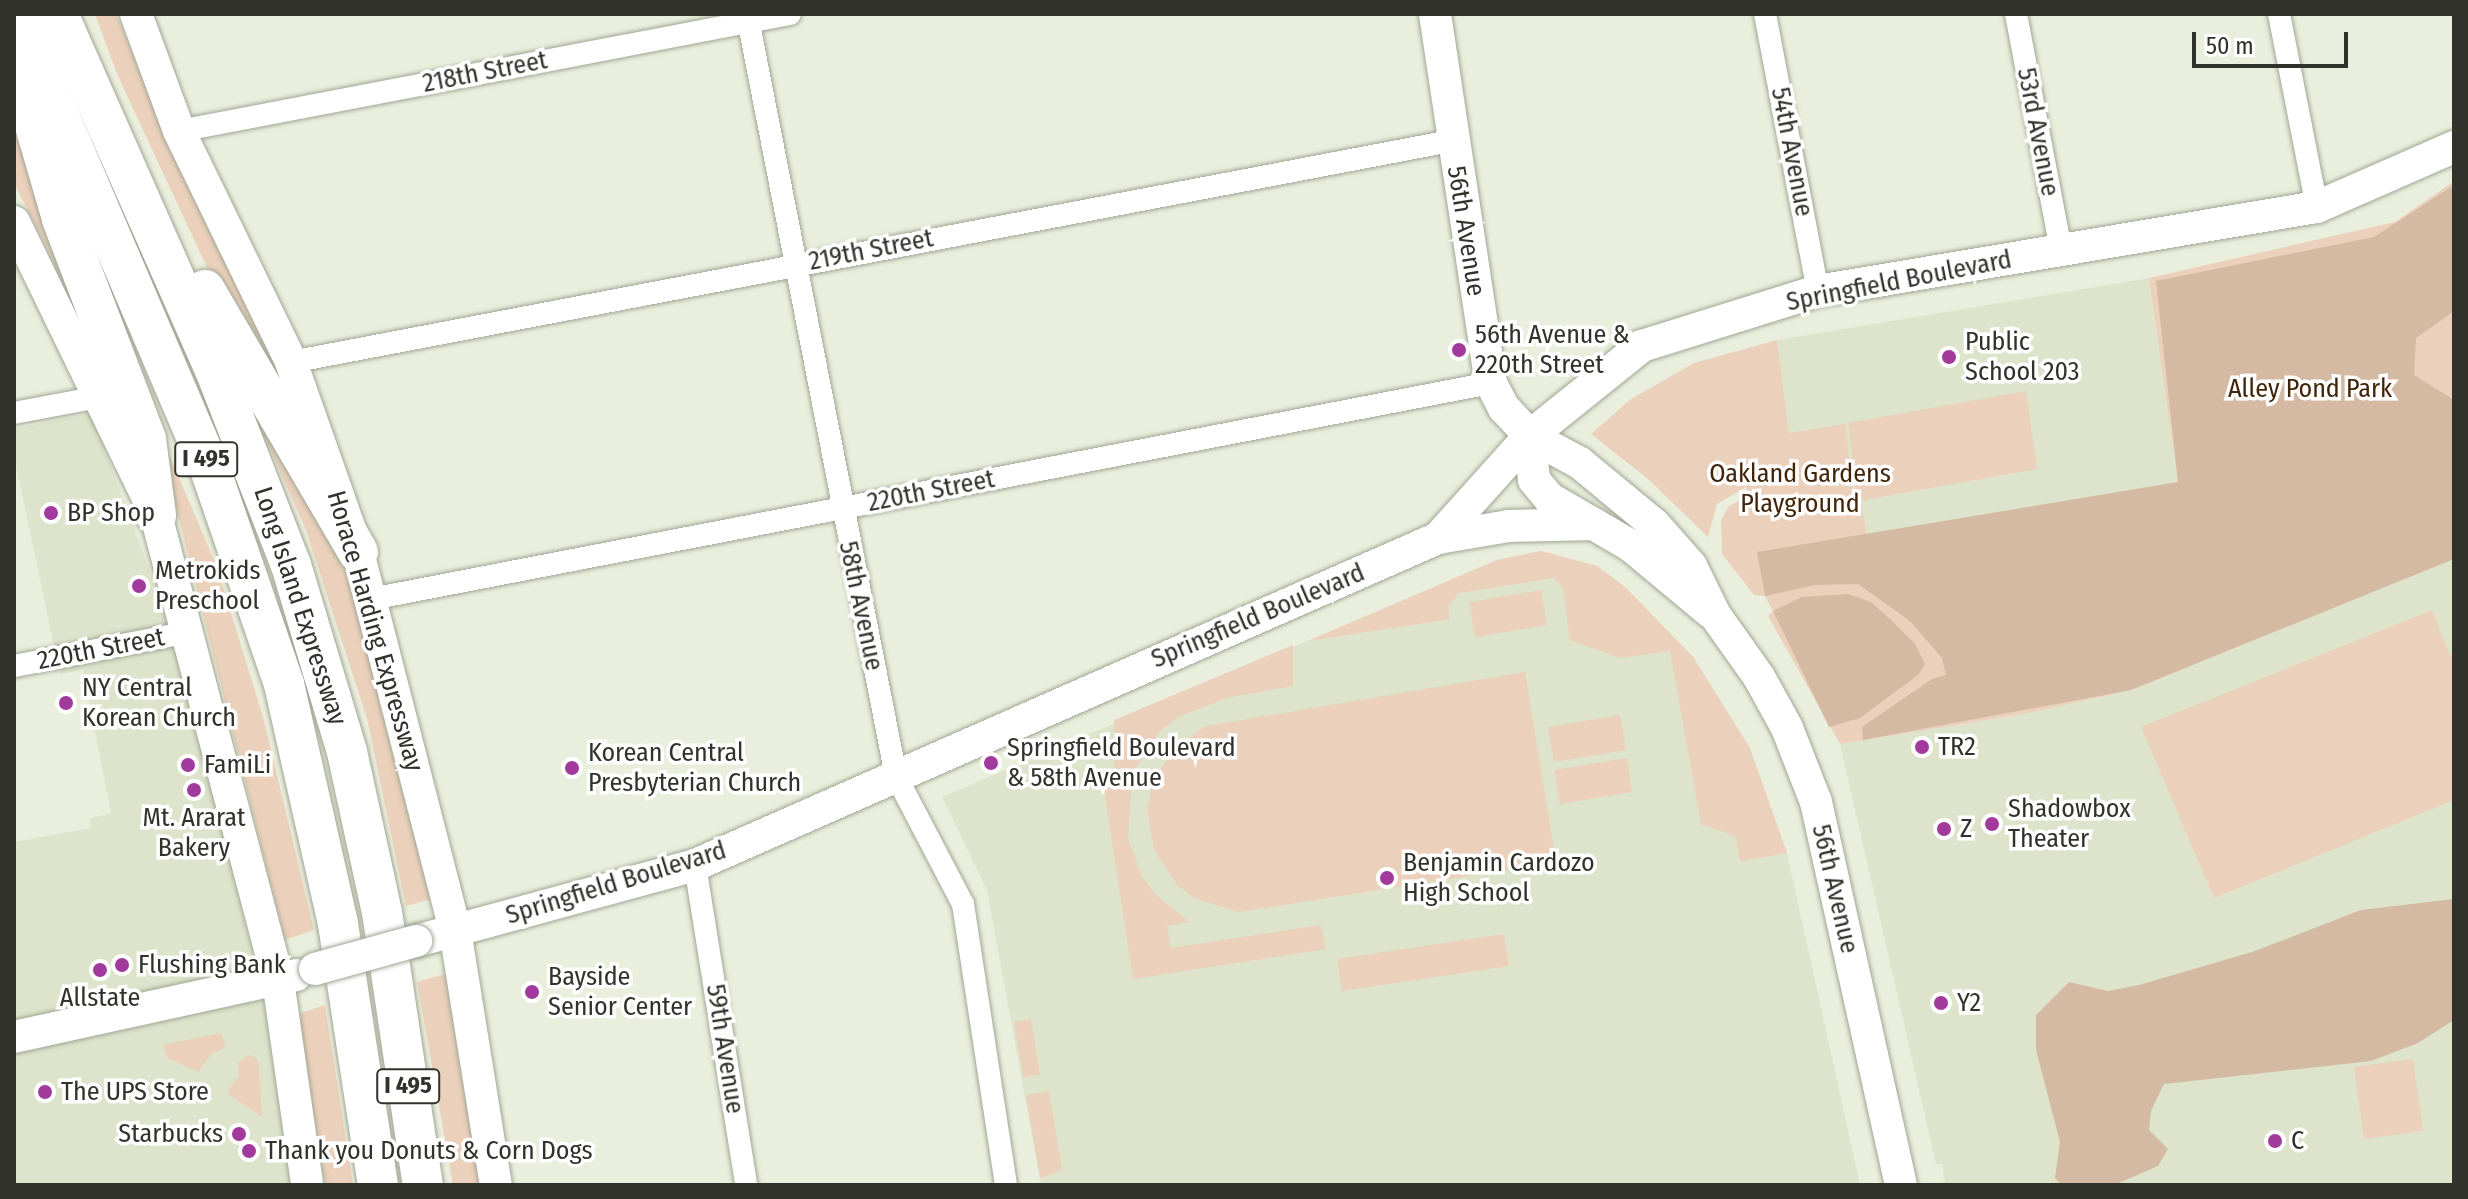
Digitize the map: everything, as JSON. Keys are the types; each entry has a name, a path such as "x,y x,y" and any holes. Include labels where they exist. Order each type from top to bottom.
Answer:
{"highway":[{"path":"16,14 21,89 62,219 146,439 156,515"},
{"name":"Long Island Expressway","path":"16,14 209,466 284,684 338,924 378,1185"},
{"name":"Long Island Expressway","path":"58,14 216,372 291,565 347,752 382,912 423,1185"},
{"path":"85,14 188,259 358,552"}],"main road":[{"name":"Horace Harding Expressway","path":"136,14 179,131 291,362 358,552 455,930 496,1185"},
{"name":"56th Avenue","path":"1435,14 1451,141 1491,383 1504,408 1530,436 1580,463 1655,525 1691,566 1715,615 1759,677 1812,791 1901,1185"},
{"name":"Springfield Boulevard","path":"14,1037 278,980 695,865 1438,538 1530,436 1642,346 1818,291 2317,207 2454,147"},
{"path":"14,222 156,515 278,980 307,1185"},
{"name":"56th Avenue","path":"1530,436 1534,480 1549,498 1631,546 1715,615"},
{"path":"1438,538 1509,526 1594,524"}],"street":[{"name":"218th Street","path":"179,131 748,18 790,14"},
{"name":"54th Avenue","path":"1765,14 1818,291"},
{"name":"53rd Avenue","path":"2016,14 2061,251"},
{"path":"2279,14 2317,207"},
{"name":"58th Avenue","path":"748,18 841,508 896,776 963,904 1006,1185"},
{"name":"219th Street","path":"291,362 1451,141"},
{"name":"220th Street","path":"371,599 1491,383"},
{"path":"14,413 99,397"},
{"name":"220th Street","path":"14,666 189,632"},
{"name":"59th Avenue","path":"695,865 746,1185"}],"shaded area":[{"path":"2149,278 2178,482 1867,535 1862,504 1856,504 1845,425 1789,434 1777,340"},
{"path":"91,413 178,647 265,1006 291,1185 14,1185 14,842 91,828 89,819 111,813 83,670 60,674 14,456 14,429"},
{"name":"Benjamin Cardozo High School","path":"1541,551 1597,566 1625,587 1693,657 1750,748 1787,853 1860,1185 1041,1185 987,890 942,797 1497,560"},
{"path":"2454,558 2454,1185 1939,1185 1945,1181 1942,1164 1936,1164 1840,744 2024,714 2131,690"}],"green space":[{"path":"95,14 116,14 189,187 283,379 295,415 224,304 117,74"},
{"path":"14,96 92,337 14,183"},
{"name":"Alley Pond Park","path":"2454,181 2454,558 2131,690 2024,714 1840,744 1768,616 1773,611 1765,596 1754,595 1722,554 1721,520 1729,506 1748,496 1746,487 1717,504 1708,537 1648,479 1591,434 1631,399 1694,363 1777,340 1789,433 1845,424 1856,504 1862,504 1867,535 2178,482 2149,278 2395,222"},
{"name":"Alley Pond Park","path":"2454,185 2454,311 2416,338 2414,375 2454,400 2454,559 2131,690 1863,740 1862,727 1932,679 1946,675 1942,658 1910,621 1858,584 1815,585 1765,596 1757,552 2178,482 2156,281 2374,237"},
{"path":"102,298 217,567 264,720 314,930 285,940 173,495"},
{"path":"2026,391 2037,469 1858,501 1848,423"},
{"path":"271,429 346,560 432,899 406,906 367,719 306,530 263,433"},
{"path":"1541,551 1597,566 1625,587 1693,657 1750,748 1787,853 1740,861 1735,836 1701,824 1670,651 1620,658 1570,640 1563,588 1554,578 1459,593 1448,606 1450,619 1308,641 1497,560"},
{"path":"1541,590 1547,625 1475,637 1469,602"},
{"path":"1848,594 1871,602 1890,619 1915,644 1925,664 1918,675 1860,718 1829,727 1773,611 1802,597"},
{"path":"2432,610 2454,665 2454,800 2214,898 2141,727"},
{"path":"1293,645 1293,686 1226,698 1179,717 1160,731 1132,774 1128,838 1142,877 1155,894 1190,922 1167,926 1171,948 1321,925 1326,949 1133,979 1102,777 1114,768 1114,720"},
{"path":"1525,672 1556,862 1238,912 1194,898 1177,885 1154,849 1147,809 1153,782 1173,749 1206,726"},
{"path":"1620,715 1626,750 1554,762 1548,727"},
{"path":"1627,758 1632,792 1560,804 1554,770"},
{"path":"2454,899 2454,1020 2418,1043 2371,1061 2164,1084 2151,1111 2149,1130 2168,1149 2158,1166 2114,1185 2061,1185 2055,1178 2060,1142 2036,1050 2036,1015 2069,982 2108,991 2139,985 2252,952 2361,910"},
{"path":"1504,934 1509,966 1342,991 1337,959"},
{"path":"449,973 482,1185 453,1185 417,982"},
{"path":"325,1005 353,1185 325,1185 298,1014"},
{"path":"1031,1019 1040,1075 1023,1077 1014,1022"},
{"path":"221,1033 226,1047 211,1054 198,1072 168,1058 163,1045"},
{"path":"249,1055 258,1059 262,1117 227,1093 239,1075 238,1062"},
{"path":"2413,1059 2423,1131 2364,1139 2354,1067"},
{"path":"1049,1091 1062,1170 1040,1178 1026,1095"}],"place":[{"name":"56th Avenue & 220th Street","path":"1459,350"},
{"name":"Public School 203","path":"1949,357"},
{"name":"BP Shop","path":"51,513"},
{"name":"Metrokids Preschool","path":"139,586"},
{"name":"NY Central Korean Church","path":"66,703"},
{"name":"TR2","path":"1922,747"},
{"name":"Springfield Boulevard & 58th Avenue","path":"991,763"},
{"name":"FamiLi","path":"188,765"},
{"name":"Korean Central Presbyterian Church","path":"572,768"},
{"name":"Mt. Ararat Bakery","path":"194,790"},
{"name":"Shadowbox Theater","path":"1992,824"},
{"name":"Z","path":"1944,829"},
{"name":"Benjamin Cardozo High School","path":"1387,878"},
{"name":"Flushing Bank","path":"122,965"},
{"name":"Allstate","path":"100,970"},
{"name":"Bayside Senior Center","path":"532,992"},
{"name":"Y2","path":"1941,1003"},
{"name":"The UPS Store","path":"45,1092"},
{"name":"Starbucks","path":"239,1134"},
{"name":"C","path":"2275,1141"},
{"name":"Thank you Donuts & Corn Dogs","path":"249,1151"}],"park label":[{"name":"Oakland Gardens Playground","path":"1800,489"}]}
